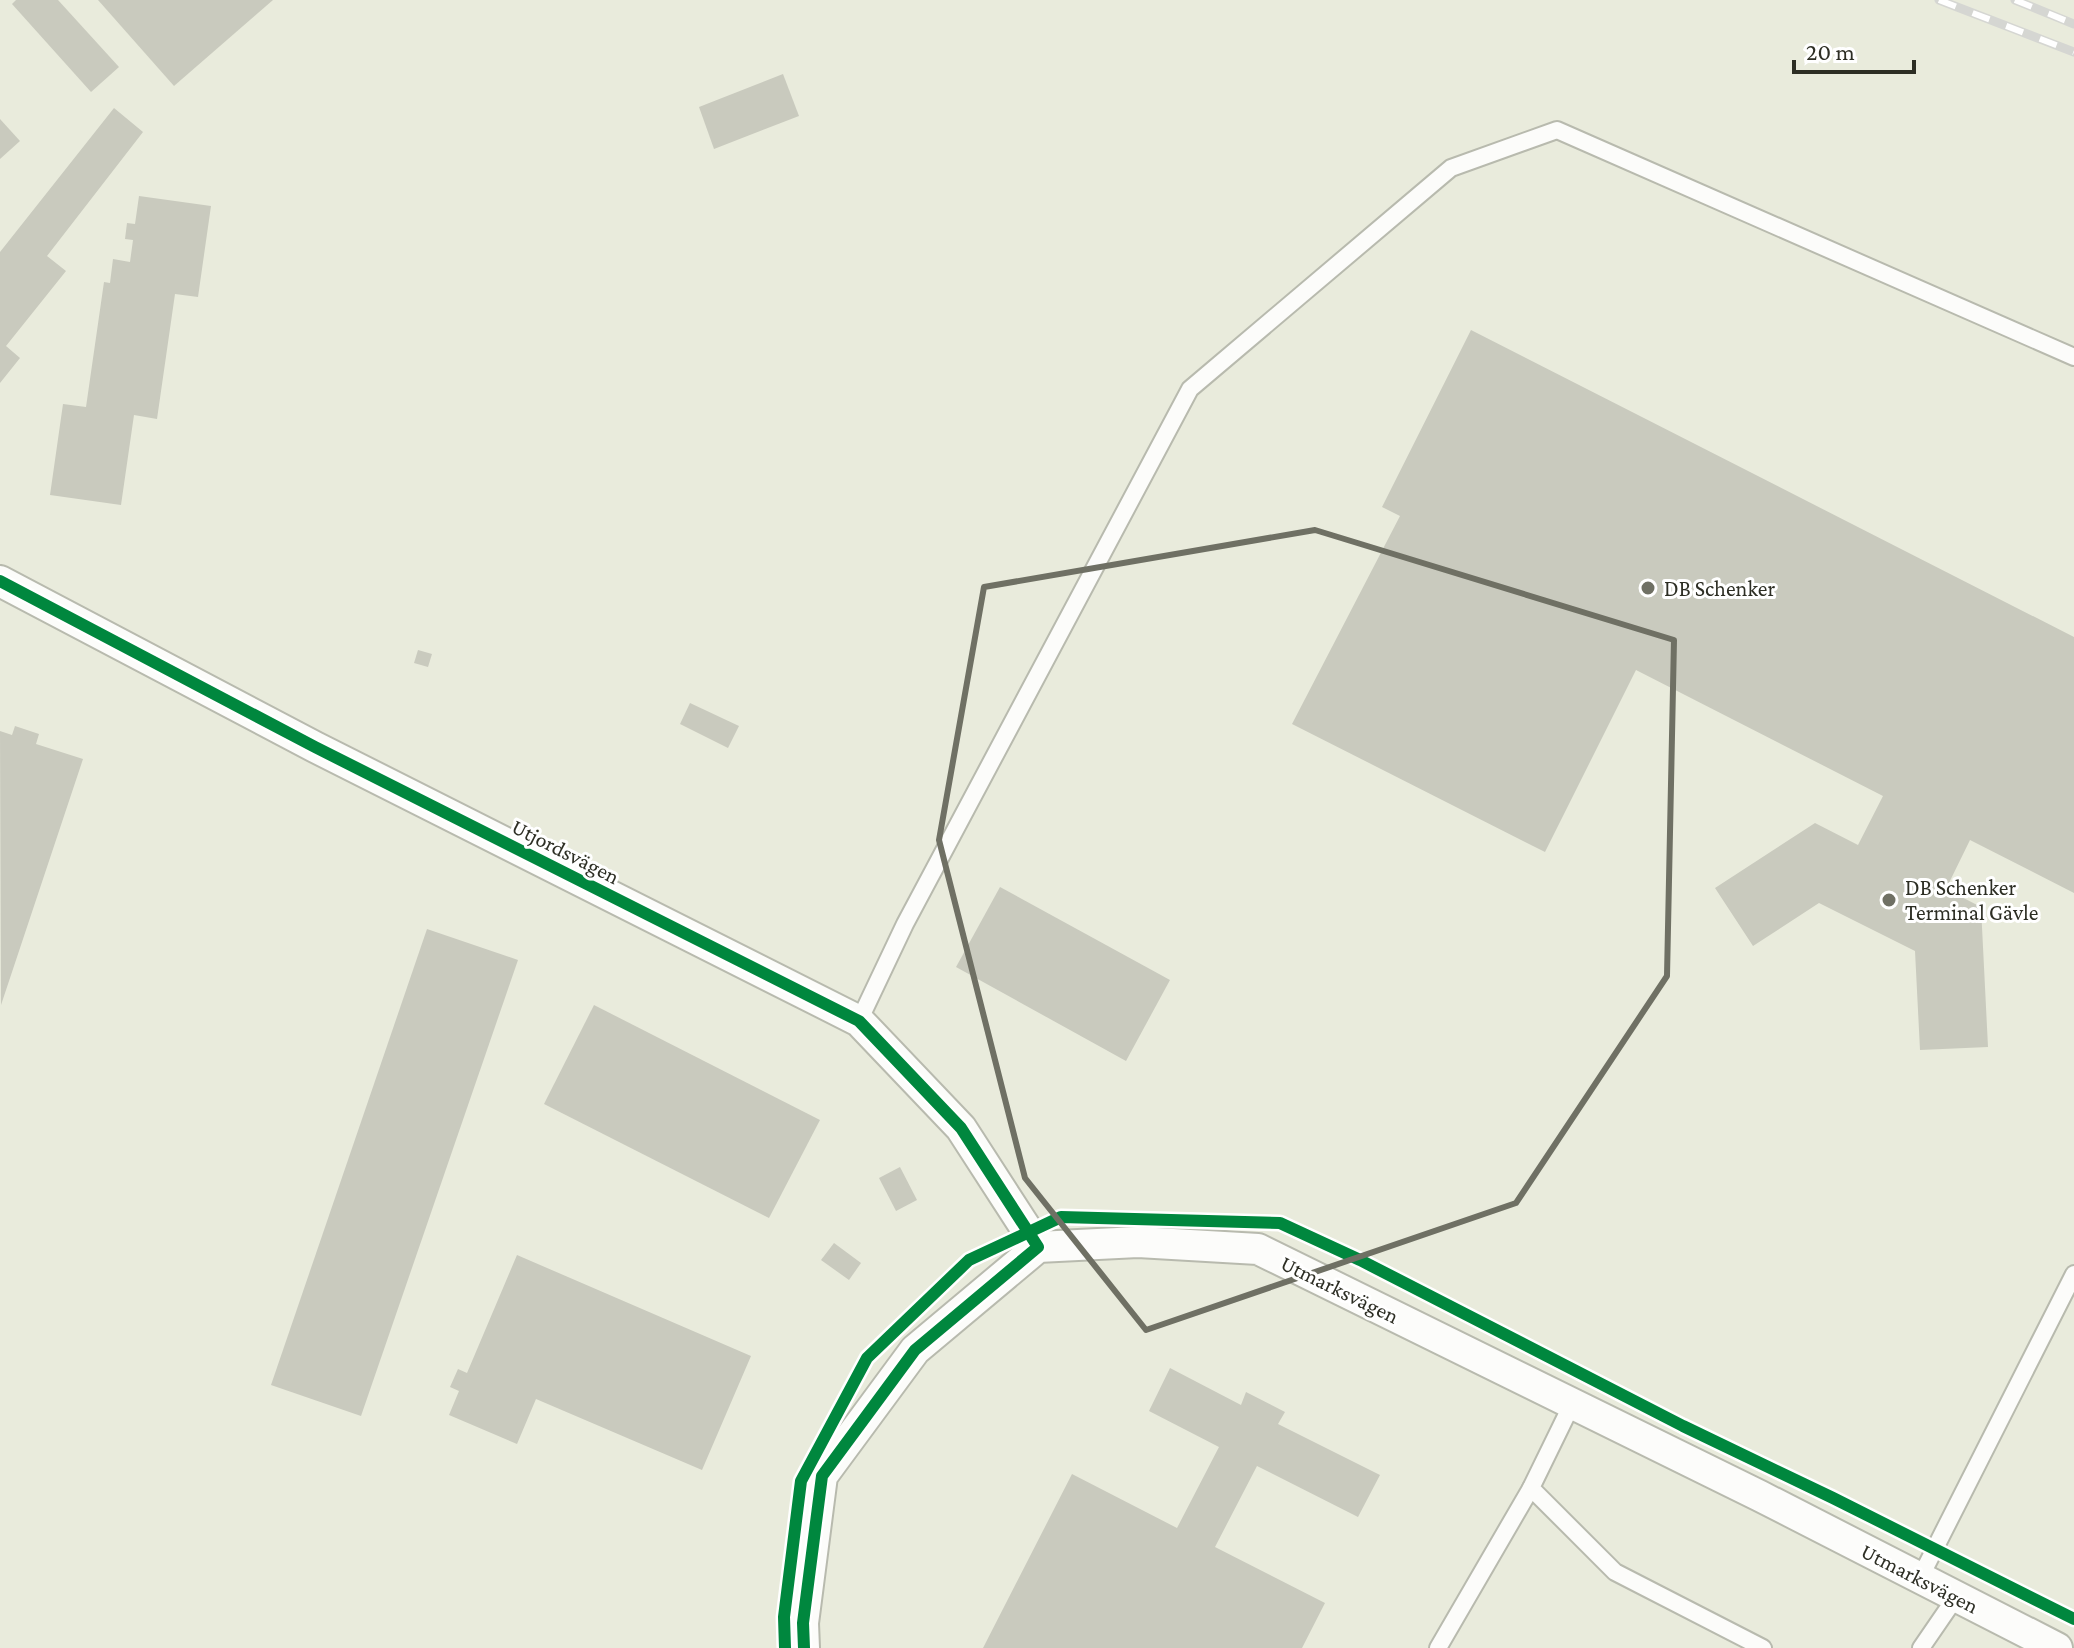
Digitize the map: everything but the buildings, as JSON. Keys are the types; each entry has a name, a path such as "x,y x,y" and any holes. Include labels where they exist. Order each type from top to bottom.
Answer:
{"street":[{"name":"Utjordsvägen","path":"0,581 315,747 859,1021 961,1128 1038,1247"},
{"name":"Utmarksvägen","path":"1038,1247 1138,1242 1258,1249 2057,1648"},
{"path":"804,1648 803,1623 822,1476 915,1350 1038,1247"}],"lane":[{"path":"859,1021 905,924 1190,389 1451,168 1557,130 2074,357"},
{"path":"1920,1578 2074,1274"},
{"path":"1438,1648 1531,1488 1572,1404"},
{"path":"1531,1488 1615,1572 1763,1648"},
{"path":"1921,1648 1956,1597"}],"highlighted area":[{"path":"1315,530 1674,640 1667,976 1516,1203 1146,1330 1025,1178 939,840 984,587"}],"railway":[{"path":"1939,0 2074,52"},
{"path":"2015,0 2074,24"}],"cycle path":[{"path":"0,581 315,747 859,1021 961,1128 1038,1247 915,1350 822,1476 803,1623 804,1648"},
{"path":"785,1648 784,1617 801,1481 867,1358 969,1260 1061,1217 1280,1223 1360,1260 1683,1426 2074,1619"}],"place":[{"name":"DB Schenker","path":"1648,588"},
{"name":"DB Schenker Terminal Gävle","path":"1889,900"}]}
